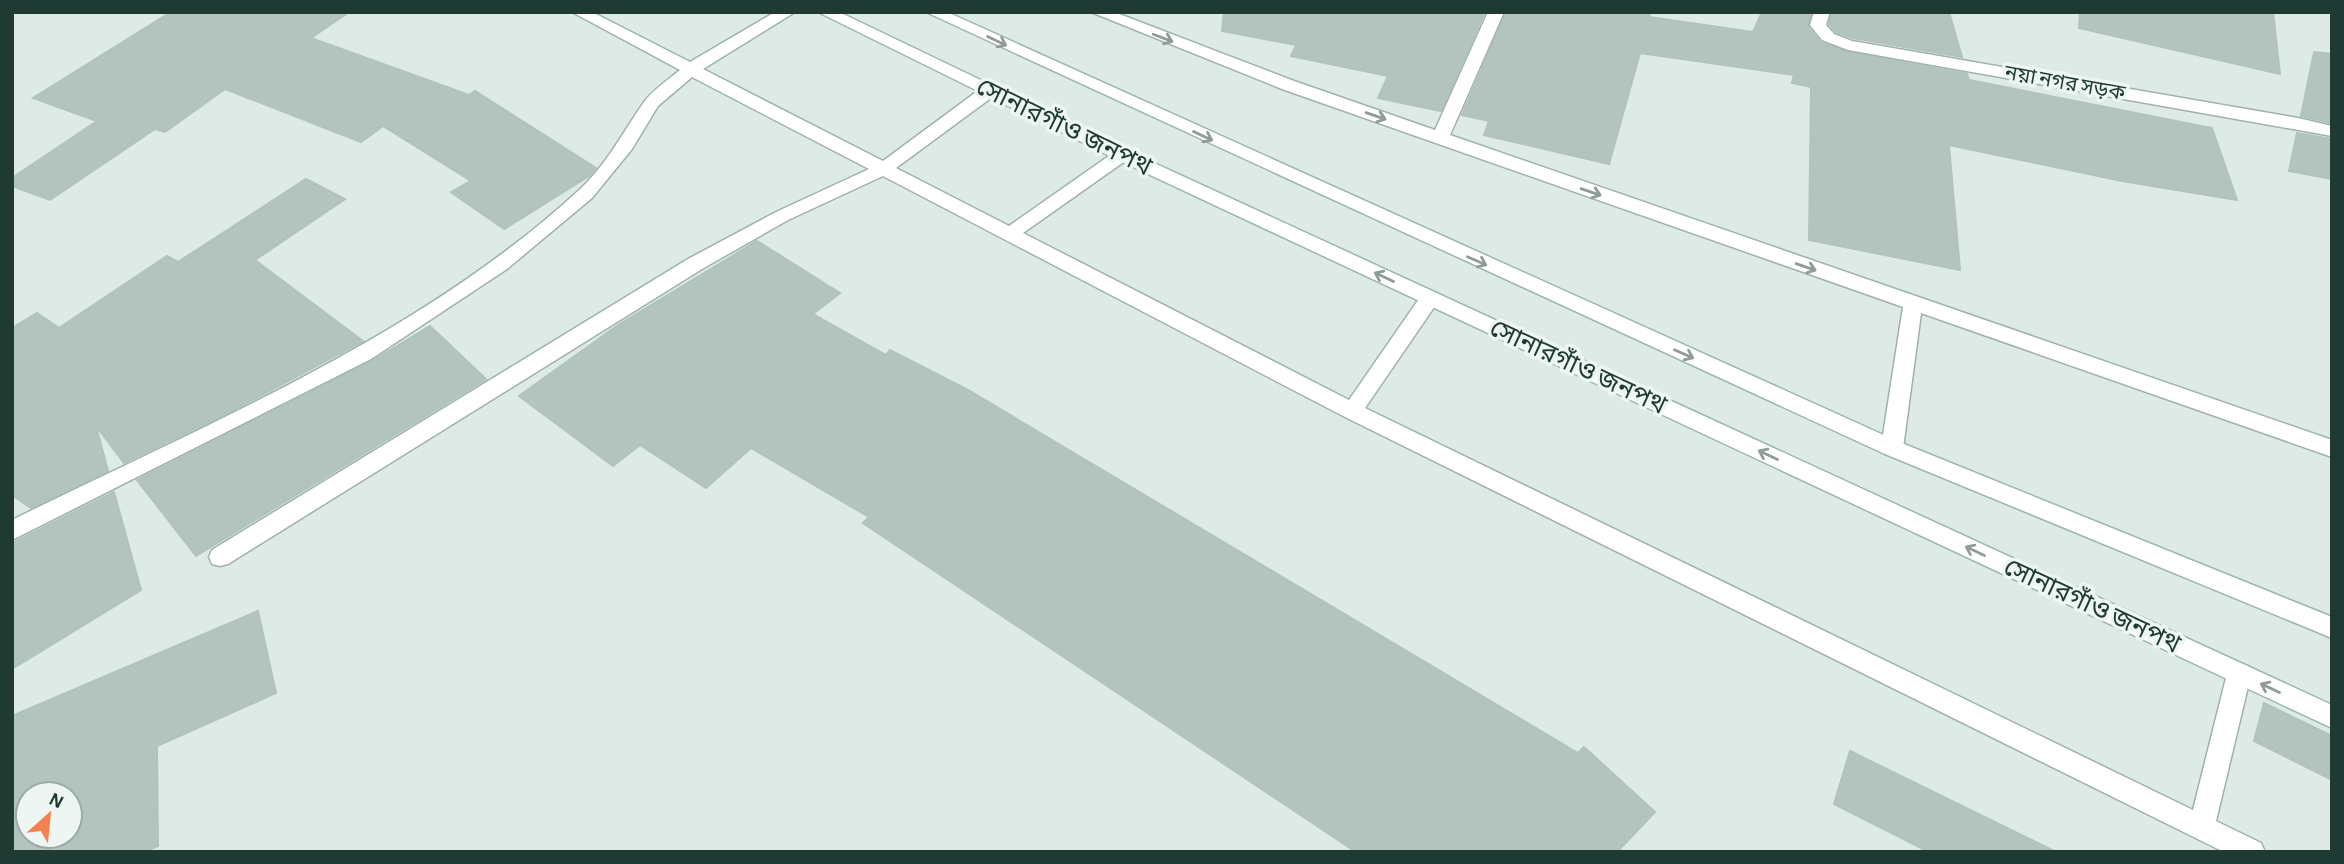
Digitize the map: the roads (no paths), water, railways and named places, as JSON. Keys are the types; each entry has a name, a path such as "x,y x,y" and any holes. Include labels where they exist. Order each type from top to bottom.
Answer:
{"street":[{"path":"580,12 1352,411 2252,852"},
{"path":"12,531 364,354 500,264 586,194 626,145 652,103 691,69 787,12"},
{"name":"সোনারগাঁও জনপথ","path":"826,12 1122,155 2332,717"},
{"name":"সোনারগাঁও জনপথ","path":"934,12 1892,448 2332,628"},
{"path":"1099,12 1262,75 1440,139 2332,449"},
{"path":"1440,139 1496,12"},
{"name":"নয়া নগর সড়ক","path":"1822,12 1818,25 1828,37 1848,45 2298,122 2332,131"},
{"path":"220,557 695,264 782,216 885,169 989,91"},
{"path":"1011,233 1122,155"},
{"path":"1352,411 1430,298"},
{"path":"1892,448 1913,304"},
{"path":"2202,827 2239,674"}]}
